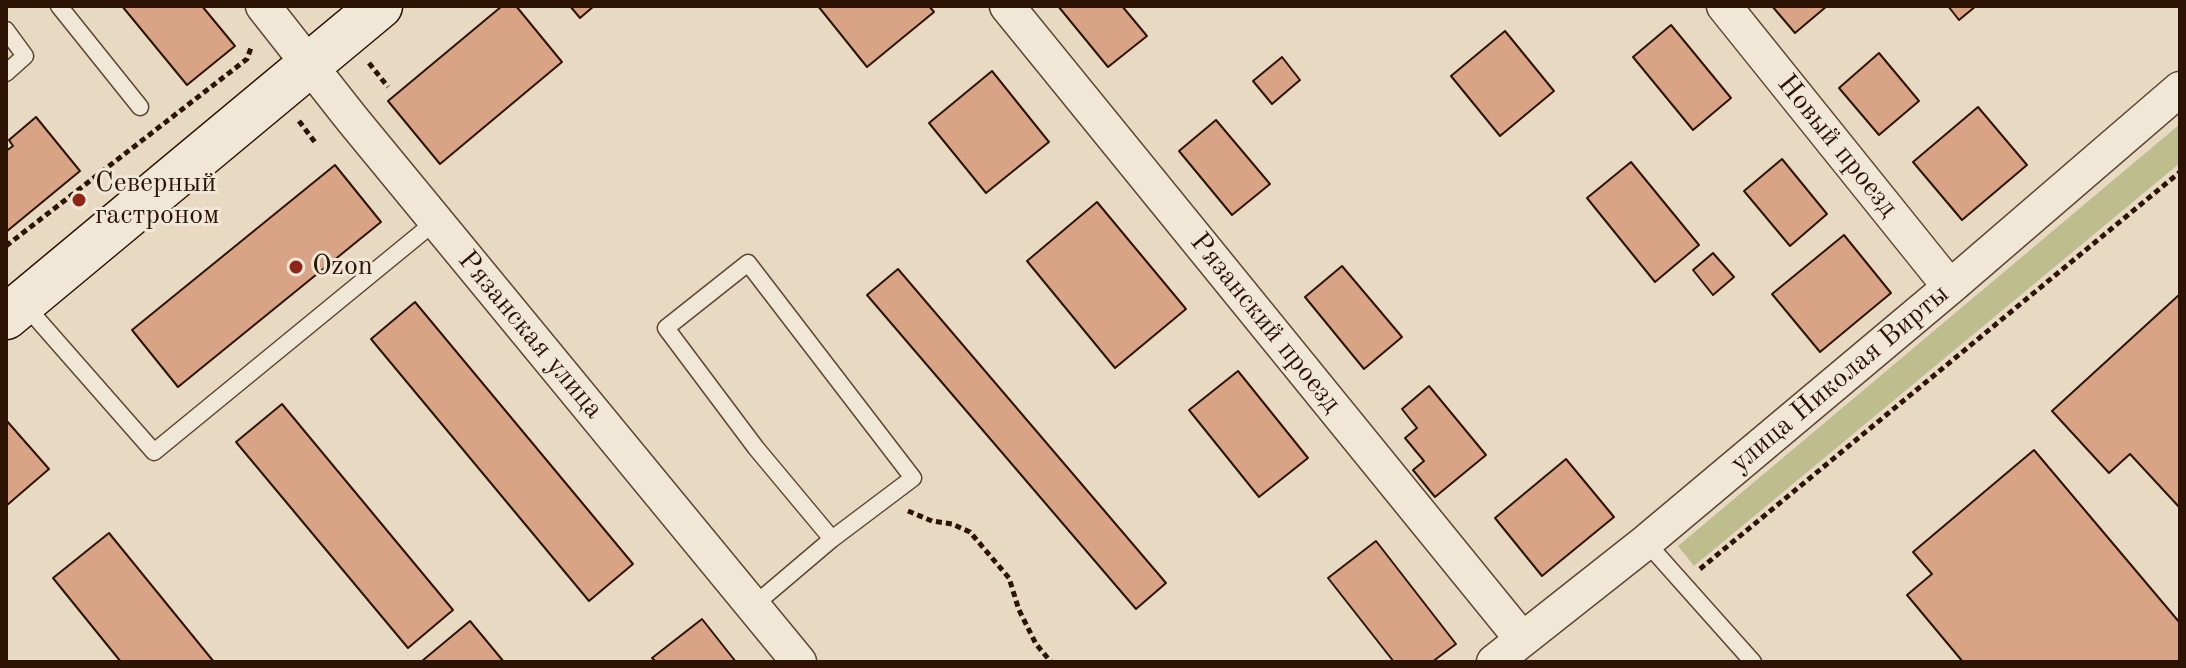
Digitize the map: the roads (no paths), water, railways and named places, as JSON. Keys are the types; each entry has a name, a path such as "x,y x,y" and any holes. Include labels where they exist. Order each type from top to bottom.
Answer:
{"main road":[{"path":"15,310 380,6"}],"street":[{"name":"Рязанский проезд","path":"1007,6 1522,639"},
{"name":"Новый проезд","path":"1724,6 1950,287"},
{"name":"Рязанская улица","path":"271,15 436,221 799,662"},
{"name":"улица Николая Вирты","path":"1494,662 1646,542 2180,89"}],"lane":[{"path":"59,6 140,107"},
{"path":"6,30 25,56 6,73"},
{"path":"15,310 154,452 436,221"},
{"path":"753,606 832,539 913,478 748,263 666,328 756,448 832,539"},
{"path":"1646,542 1753,662"}],"place":[{"name":"Северный гастроном","path":"79,200"},
{"name":"Ozon","path":"296,267"}]}
